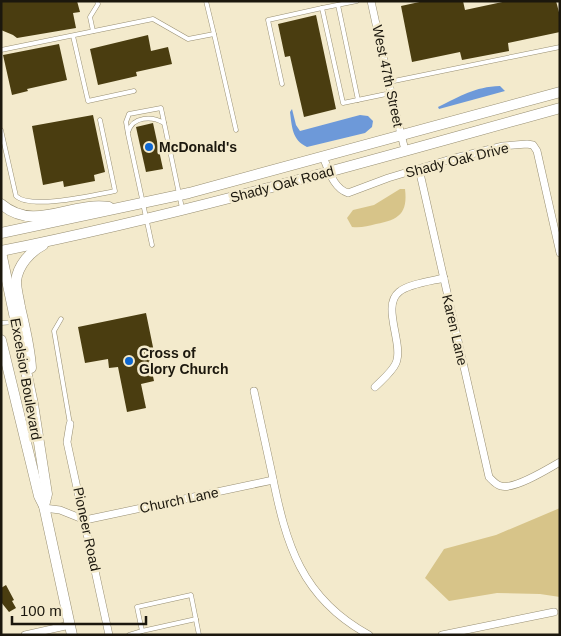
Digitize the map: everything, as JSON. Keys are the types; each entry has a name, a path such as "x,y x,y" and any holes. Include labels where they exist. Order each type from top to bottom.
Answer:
{"main road":[{"name":"Shady Oak Road","path":"1,233 144,204 560,92"},
{"name":"Shady Oak Road","path":"1,251 147,219 560,108"},
{"path":"1,204 16,214 29,217 97,205 118,208"},
{"path":"33,404 30,356 16,283 20,268 28,257 42,246 58,239"},
{"name":"Excelsior Boulevard","path":"1,251 33,404 47,494 44,507"},
{"name":"Excelsior Boulevard","path":"1,340 38,496 44,507 71,630"}],"street":[{"name":"West 47th Street","path":"371,1 405,150"},
{"name":"Shady Oak Drive","path":"323,157 334,182 340,189 348,193 388,178 502,146 533,145 537,151 560,253"},
{"name":"Karen Lane","path":"419,169 489,476 501,486 515,485 560,462"},
{"path":"376,387 397,362 398,353 392,306 394,297 406,288 444,278"},
{"path":"254,391 286,534 294,556 319,595 336,612 354,626 370,635"},
{"name":"Pioneer Road","path":"70,424 67,442 109,635"},
{"name":"Church Lane","path":"85,520 273,480"},
{"path":"44,507 60,510 85,520"},
{"path":"442,635 554,612"},
{"path":"24,635 71,630"}],"lane":[{"path":"93,31 90,16 98,4 97,1"},
{"path":"206,1 236,130"},
{"path":"282,84 268,20 357,1"},
{"path":"338,5 358,100"},
{"path":"322,8 343,103 391,93"},
{"path":"1,50 153,19 188,39 214,34"},
{"path":"73,36 88,101 134,91"},
{"path":"389,82 560,48"},
{"path":"152,245 128,134 126,122 130,114 161,108 182,210"},
{"path":"128,134 130,126 135,122 145,119 156,119 164,123"},
{"path":"1,130 16,196 22,200 47,203 115,191 100,120"},
{"path":"61,319 54,331 70,424"},
{"path":"1,323 16,322"},
{"path":"142,631 137,607 191,595 199,635"},
{"path":"129,635 196,619"}],"shaded area":[{"path":"400,189 405,189 406,197 400,214 384,222 352,227 347,218 353,210 374,205"},
{"path":"560,508 560,597 540,594 497,593 449,601 425,578 444,549 496,535"}],"water":[{"path":"500,86 505,91 439,109 438,107 475,90"},
{"path":"292,109 296,125 300,131 360,115 368,116 373,121 372,127 365,133 307,147 298,141 294,132 290,112"}],"building":[{"path":"1,1 77,1 80,12 73,13 76,28 17,38 1,30"},
{"path":"424,1 463,1 465,10 507,1 556,1 560,16 560,32 508,43 509,51 462,60 460,52 412,62 401,6"},
{"path":"316,15 336,109 304,117 290,56 285,57 278,24"},
{"path":"148,35 151,51 168,47 172,64 136,72 137,76 98,85 90,49"},
{"path":"59,44 67,80 27,89 28,91 12,95 3,55"},
{"path":"93,115 105,172 94,175 95,181 64,187 63,181 43,185 32,126"},
{"name":"McDonald's","path":"153,123 163,169 146,172 136,127"},
{"name":"Cross of Glory Church","path":"146,313 154,352 148,353 154,381 141,384 146,408 127,412 118,367 109,368 108,359 85,363 78,327"},
{"path":"6,585 16,608 9,612 1,602 1,588"}],"place":[{"name":"McDonald's","path":"149,147"},
{"name":"Cross of Glory Church","path":"129,361"}]}
